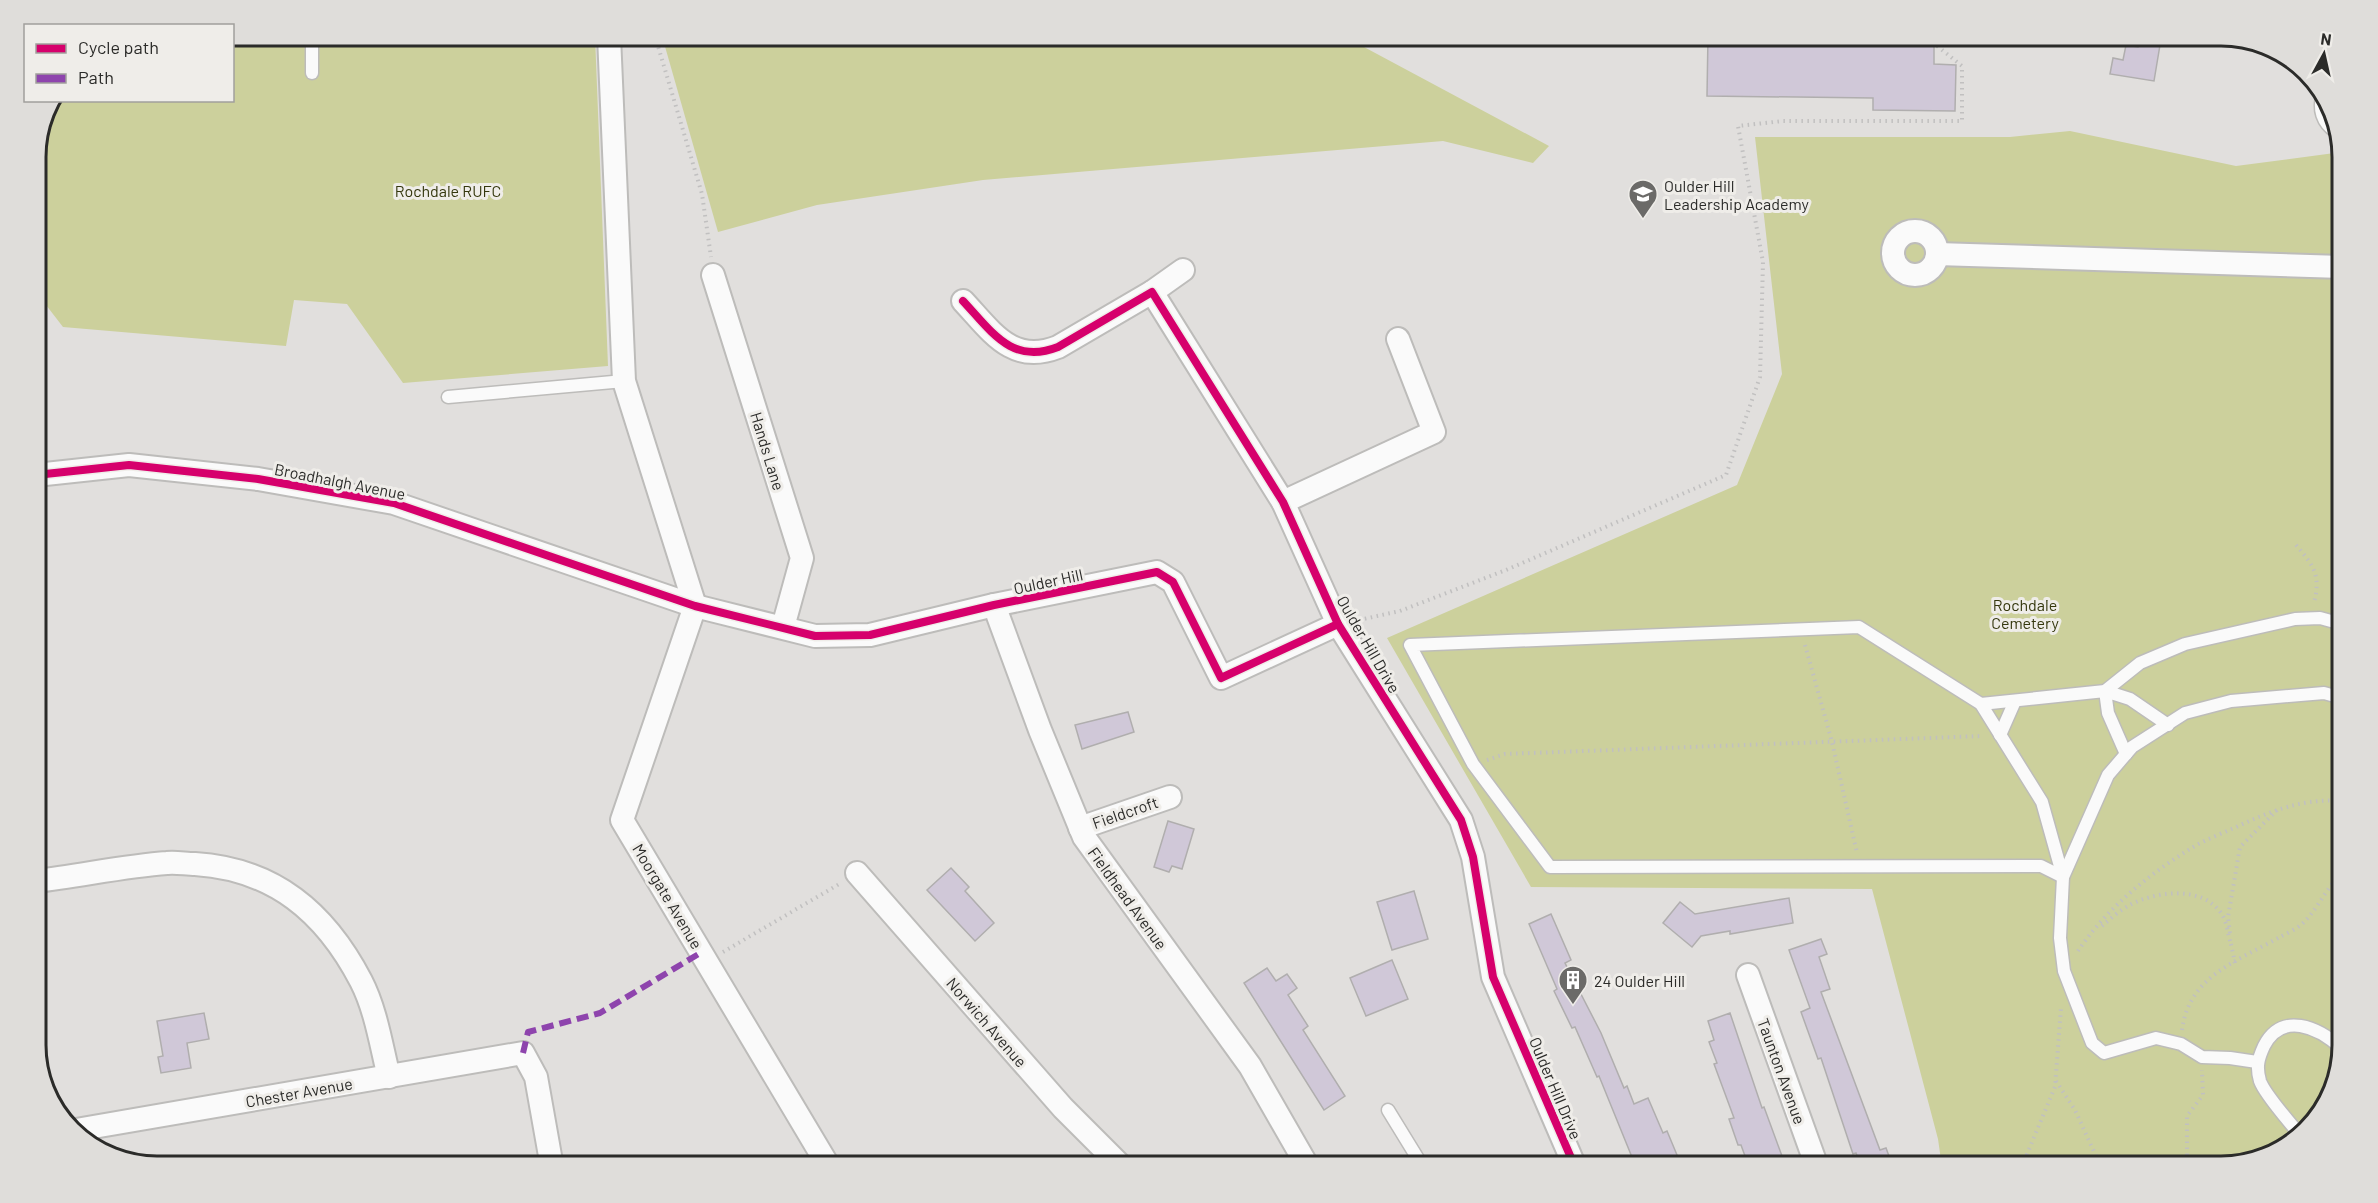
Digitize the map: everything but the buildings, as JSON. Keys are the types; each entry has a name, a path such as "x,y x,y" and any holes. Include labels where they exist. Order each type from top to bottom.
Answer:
{"street":[{"path":"609,46 624,381 695,606"},
{"path":"1937,254 2331,267"},
{"path":"963,301 999,340 1029,353 1044,352 1152,292 1183,270"},
{"name":"Hands Lane","path":"713,275 802,558 783,627"},
{"name":"Oulder Hill Drive","path":"1152,292 1283,502 1338,624 1461,820 1473,856 1493,977 1570,1156"},
{"path":"1283,502 1434,432 1398,339"},
{"name":"Broadhalgh Avenue","path":"47,474 129,465 258,479 394,502 695,606"},
{"name":"Oulder Hill","path":"695,606 815,636 870,635 994,605 1157,572 1173,582 1221,678 1338,624"},
{"name":"Fieldhead Avenue","path":"994,605 1040,730 1084,837 1250,1066 1302,1156"},
{"name":"Moorgate Avenue","path":"695,606 622,820 822,1156"},
{"name":"Fieldcroft","path":"1080,828 1170,796"},
{"path":"47,880 169,863 219,866 260,877 302,903 334,937 362,982 376,1022 389,1077"},
{"name":"Norwich Avenue","path":"857,873 1063,1108 1111,1156"},
{"name":"Taunton Avenue","path":"1748,975 1813,1156"},
{"name":"Chester Avenue","path":"84,1129 523,1053 536,1077 550,1156"}],"lane":[{"path":"312,46 312,74"},
{"path":"448,397 624,381"},
{"path":"2105,692 2140,663 2186,644 2295,620 2320,618 2332,621"},
{"path":"2063,877 2041,866 1550,867 1473,764 1410,645 1859,627 1981,704 2042,802 2063,877 2060,938 2064,971 2092,1043 2104,1053 2156,1038 2181,1044 2202,1057 2257,1062"},
{"path":"2105,692 2108,713 2126,754"},
{"path":"1981,704 2105,692 2130,699 2168,724"},
{"path":"2063,877 2108,775 2132,747 2185,713 2231,701 2324,693 2332,695"},
{"path":"2000,735 2016,701"},
{"path":"2295,1128 2261,1083 2257,1062 2270,1035 2287,1026 2310,1027 2332,1042"},
{"path":"1388,1110 1416,1156"}],"path":[{"path":"658,46 702,194 713,275"},
{"path":"1338,624 1410,607 1506,570 1726,475 1760,377 1763,262 1738,126 1783,121 1962,121 1962,66 1937,46"},
{"path":"2296,545 2314,567 2317,589 2310,618"},
{"path":"1801,630 1832,741 1860,866"},
{"path":"1473,764 1505,754 2000,735"},
{"path":"2027,1156 2055,1087 2064,971 2092,934 2140,884 2192,848 2279,808 2309,801 2332,801"},
{"path":"2231,944 2228,917 2240,847 2279,808"},
{"path":"707,962 857,873"},
{"path":"2181,1044 2184,1014 2192,996 2210,976 2301,925 2332,886"},
{"path":"2092,934 2128,905 2160,895 2193,893 2210,901 2222,914 2235,963"},
{"path":"2187,1156 2187,1116 2203,1095 2202,1057"},
{"path":"2055,1080 2075,1110 2096,1156"}],"green space":[{"name":"Rochdale RUFC","path":"234,46 595,46 608,366 403,383 347,304 294,300 286,346 63,327 47,306 47,150 50,129 62,102 234,102"},
{"path":"665,46 1364,46 1549,146 1533,163 1443,141 983,180 817,205 718,232"},
{"name":"Rochdale Cemetery","path":"2070,131 2236,166 2331,153 2331,1060 2326,1081 2309,1113 2288,1134 2276,1142 2249,1153 2235,1156 1940,1156 1938,1139 1872,889 1531,887 1387,638 1737,485 1782,374 1755,137 2010,137"}],"marked path":[{"path":"523,1053 528,1032 600,1013 702,952"}],"cycle path":[{"path":"963,301 1004,342 1015,349 1028,352 1058,347 1152,292 1283,502 1338,624 1461,820 1473,857 1493,977 1570,1156"},
{"path":"47,474 129,465 258,479 394,503 695,606 815,636 870,635 994,605 1157,572 1173,582 1221,678 1338,624"}],"place":[{"name":"Oulder Hill Leadership Academy","path":"1643,220"},
{"name":"24 Oulder Hill","path":"1573,1006"}]}
